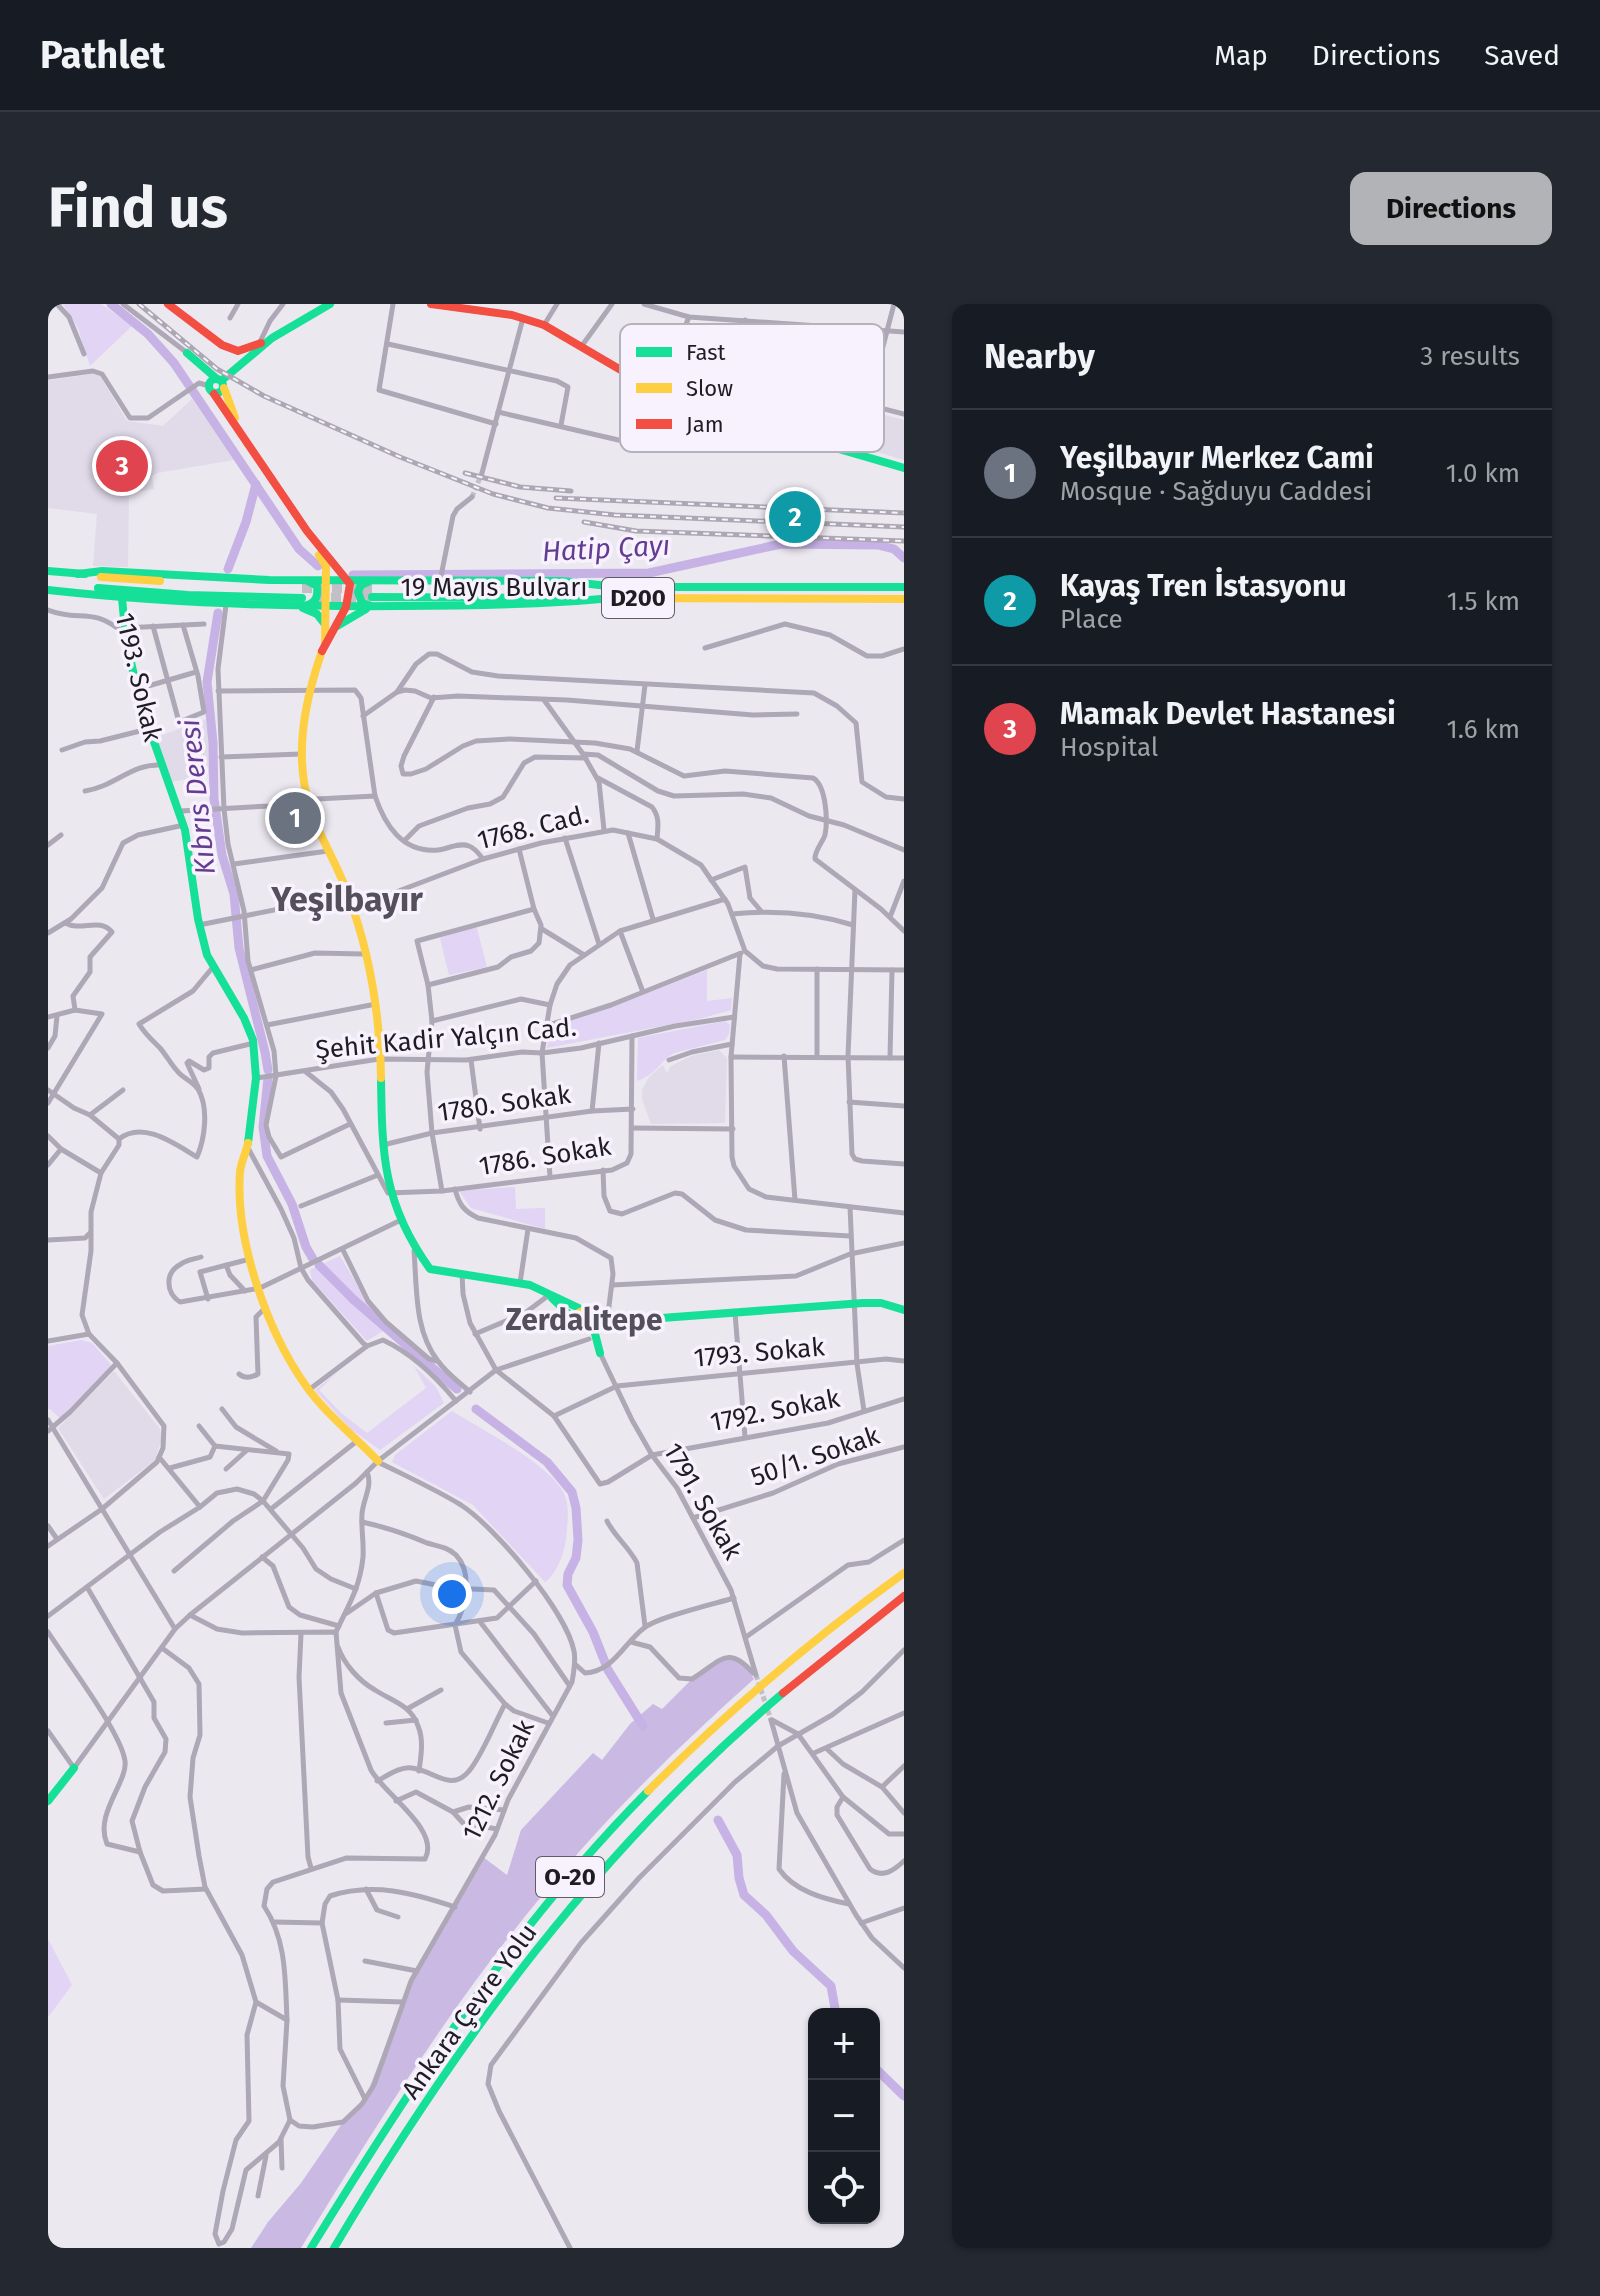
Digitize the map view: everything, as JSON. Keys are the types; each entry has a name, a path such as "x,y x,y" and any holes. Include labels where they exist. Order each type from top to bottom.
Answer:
{"main road":[{"path":"168,304 222,345 238,351 262,343"},
{"path":"213,385 262,343 311,312 330,304"},
{"path":"431,304 523,317 544,325 620,370"},
{"path":"187,353 213,385 307,531 352,591 325,644 311,691 301,754 307,800 349,895 376,1004 382,1145 388,1193 399,1221 430,1269 520,1283 590,1314 600,1353"},
{"path":"848,452 904,468"},
{"path":"307,531 326,566 325,644"},
{"path":"304,584 319,577 326,566"},
{"path":"48,571 78,574 102,571 304,584 317,586 318,594 309,605 300,602 226,604 122,598 48,587"},
{"path":"48,587 347,606 371,593 441,577 562,581 618,587"},
{"path":"304,584 346,580 371,593"},
{"name":"19 Mayıs Bulvarı","path":"371,593 738,585 904,587"},
{"path":"333,629 371,593"},
{"name":"19 Mayıs Bulvarı","path":"371,593 541,605 612,598 903,601"},
{"name":"1193. Sokak","path":"122,598 125,631 148,729 181,811 199,925 213,966 245,1020 254,1043 256,1078 248,1147 240,1168 245,1231 260,1288 293,1367 309,1390 378,1461"},
{"path":"300,602 324,623"},
{"path":"549,1295 574,1319 600,1353"},
{"path":"583,1330 635,1320 853,1304 881,1303 904,1310"},
{"path":"574,1319 578,1310 583,1310 635,1320"},
{"name":"Ankara Çevre Yolu","path":"311,2248 460,2016 506,1954 591,1852 634,1805 737,1707 816,1638 904,1573"},
{"name":"Ankara Çevre Yolu","path":"334,2248 372,2182 480,2023 570,1906 645,1822 750,1722 904,1596"},
{"path":"48,1801 74,1768"}],"street":[{"path":"57,304 69,317 84,354"},
{"path":"123,304 187,353"},
{"path":"230,318 238,304"},
{"path":"262,343 270,321 283,304"},
{"path":"393,304 379,390 496,424"},
{"path":"544,325 557,304"},
{"path":"581,347 610,306 603,304"},
{"path":"644,304 689,317 797,324"},
{"path":"884,346 894,304"},
{"path":"482,473 523,317"},
{"path":"686,324 689,317"},
{"path":"744,324 745,320"},
{"path":"884,331 904,332"},
{"path":"388,344 557,381 568,387 561,425"},
{"path":"48,377 93,371 102,374 130,418 148,418 186,392 213,385"},
{"path":"884,408 904,414"},
{"path":"498,412 620,440"},
{"path":"441,577 453,516 472,497"},
{"path":"226,604 218,669 221,809 244,917 251,970 274,1051 276,1076 266,1125 281,1157 350,1124"},
{"path":"48,610 101,618 125,631 153,626 204,624"},
{"path":"705,648 785,624 830,635 867,656 882,656 904,649"},
{"path":"153,626 179,722 204,712 183,625"},
{"path":"363,716 397,692 416,664 429,654 437,654 472,672 485,674 814,693 837,706 856,723 862,782 886,797 904,799"},
{"path":"138,689 196,672"},
{"path":"637,751 645,685"},
{"path":"218,691 355,690 361,698 375,796 386,825 419,849 438,850 464,844 473,847 483,859"},
{"path":"397,692 415,691 434,697 544,699 753,715 797,714"},
{"path":"434,697 404,756 401,766 403,774 426,769 476,741 510,739 605,744 637,751 678,775 725,771 819,780 823,788 825,835 815,859 904,931"},
{"path":"544,699 597,777 604,830"},
{"path":"62,750 71,745 148,729"},
{"path":"221,757 301,754"},
{"path":"405,840 419,826 503,797 524,763 535,757 598,755 658,791 674,796 743,794 771,798 809,816 866,833 904,850"},
{"path":"85,791 106,787 145,764 161,765"},
{"path":"597,777 652,807 657,813 657,839"},
{"path":"181,811 375,796"},
{"path":"48,933 65,923 102,888 123,843 138,835 184,825"},
{"name":"1768. Cad.","path":"199,925 349,895 388,895 483,859 604,830 657,839 701,865 725,899 743,952"},
{"path":"628,833 653,919"},
{"path":"48,845 61,835"},
{"path":"565,838 599,944"},
{"path":"428,985 485,972 511,957 523,955 539,943 541,929 519,849"},
{"path":"234,864 328,851"},
{"path":"711,880 745,867 750,898 761,911"},
{"path":"889,917 904,881"},
{"path":"855,889 848,1056 852,1154 855,1159 904,1164"},
{"path":"550,1177 542,1053 557,984 570,965 620,931 725,899"},
{"path":"442,1191 432,1133 427,1072 432,1021 428,985 417,941 534,909"},
{"path":"732,914 761,911 830,918 853,925"},
{"path":"65,923 75,928 106,925 112,932 90,957 90,972 73,996 75,1010"},
{"path":"541,929 584,955"},
{"path":"620,931 643,992"},
{"path":"743,952 763,966 777,969 904,970"},
{"path":"546,1026 743,952"},
{"path":"743,952 731,1057 734,1166 749,1189 766,1197 904,1213"},
{"path":"251,970 315,953 363,954"},
{"path":"200,1094 194,1084 182,1077 168,1061 139,1024 193,991 213,966"},
{"path":"817,969 817,1056"},
{"path":"890,1058 892,970"},
{"path":"432,1021 521,999 550,1005"},
{"path":"267,1025 376,1004"},
{"path":"48,1017 75,1010 102,1014 51,1091 48,1103"},
{"path":"48,1048 55,1036 57,1016"},
{"name":"Şehit Kadir Yalçın Cad.","path":"256,1078 379,1059 471,1060 522,1052 542,1053 734,1017"},
{"name":"1786. Sokak","path":"388,1193 442,1191 603,1170 627,1163 631,1154 633,1109 632,1036"},
{"path":"119,1139 134,1132 143,1132 175,1144 197,1157 203,1140 204,1119 200,1094 187,1063 189,1061 200,1069 209,1068 209,1057 213,1053 254,1043"},
{"path":"592,1111 599,1043"},
{"path":"669,1060 732,1044"},
{"path":"784,1056 795,1200"},
{"path":"731,1057 904,1058"},
{"path":"471,1060 480,1129"},
{"path":"306,1072 331,1092 388,1193"},
{"path":"90,1115 123,1090"},
{"path":"51,1091 74,1108 90,1115 119,1139"},
{"path":"849,1102 904,1106"},
{"name":"1780. Sokak","path":"382,1145 432,1133 480,1129 592,1111 633,1109"},
{"path":"632,1128 733,1129"},
{"path":"48,1136 61,1149 101,1173"},
{"path":"48,1546 146,1474 159,1457 165,1434 164,1426 117,1363 89,1334 82,1315 91,1251 91,1212 101,1173 119,1145 119,1139"},
{"path":"248,1147 294,1238 301,1268 323,1299 367,1346"},
{"path":"48,1165 61,1149"},
{"path":"603,1170 604,1196 610,1211 622,1214 675,1193 682,1194 715,1220 746,1230 850,1236"},
{"path":"301,1206 378,1175"},
{"path":"455,1189 458,1202 466,1212 478,1218 576,1238 611,1258 612,1285 608,1315"},
{"path":"850,1207 857,1364 864,1411"},
{"path":"201,1257 179,1264 172,1272 167,1288 172,1297 180,1302 260,1288 399,1221"},
{"path":"520,1283 528,1229"},
{"path":"48,1240 85,1238 91,1232"},
{"path":"612,1285 796,1276 850,1254 904,1243"},
{"path":"414,1246 418,1313 437,1361 470,1392"},
{"path":"343,1250 368,1301 429,1359 437,1361"},
{"path":"208,1299 200,1272 252,1258"},
{"path":"226,1265 230,1275 245,1291"},
{"path":"462,1274 463,1294 475,1334 496,1370 554,1416 600,1484 652,1455"},
{"path":"475,1334 525,1313 549,1295"},
{"path":"239,1374 252,1378 258,1374 256,1317 267,1306"},
{"path":"735,1313 745,1437"},
{"path":"48,1341 89,1334"},
{"path":"48,1731 74,1768 175,1629 190,1615 378,1461 496,1370 589,1339"},
{"path":"309,1390 367,1346 383,1340 396,1346 442,1384 456,1401"},
{"name":"1791. Sokak","path":"600,1353 632,1420 652,1455 677,1488 734,1598 756,1675 741,1659 733,1656 716,1661 692,1679 679,1678 650,1647 630,1642"},
{"name":"1793. Sokak","path":"554,1416 617,1386 886,1359 904,1361"},
{"path":"50,1430 117,1363"},
{"name":"1792. Sokak","path":"652,1455 828,1423 904,1399"},
{"path":"222,1409 236,1427 277,1451"},
{"path":"48,1420 50,1430 175,1629"},
{"path":"174,1571 233,1521 263,1501 288,1460 289,1454 277,1451 215,1446 199,1426"},
{"path":"271,1509 358,1440"},
{"path":"170,1468 210,1457 215,1446"},
{"name":"50/1. Sokak","path":"693,1518 773,1493 838,1464 904,1447"},
{"path":"226,1469 246,1450"},
{"path":"159,1457 200,1507"},
{"path":"378,1461 463,1506 536,1581 574,1648 575,1665 585,1673 611,1662 645,1626 734,1598"},
{"path":"162,1648 189,1668 199,1684 200,1735 193,1758 190,1797 206,1889 242,1955 256,2002 247,2035 249,2121 236,2140 217,2221 217,2242 224,2242 232,2229 246,2170 266,2155 281,2138 290,2120 283,2086 287,2020 284,1955 264,1906 267,1889 273,1882 346,1858 425,1859 428,1846 426,1835 377,1781 341,1693 337,1629 356,1589 363,1554 362,1513 370,1480 367,1472"},
{"path":"48,1616 217,1493 237,1489 254,1494 271,1509 316,1569 356,1589"},
{"path":"607,1521 613,1534 637,1563 645,1626"},
{"path":"362,1522 403,1531 457,1556 462,1565 466,1589 464,1611 455,1625 461,1652 505,1704 514,1711 548,1723"},
{"path":"48,1526 57,1539"},
{"path":"746,1637 848,1565 866,1564 904,1540"},
{"path":"262,1557 273,1566 289,1607 300,1615 337,1629"},
{"path":"347,1613 376,1593 416,1581 494,1590 511,1606 569,1685"},
{"path":"376,1593 390,1633 481,1623 497,1618 536,1581"},
{"path":"87,1587 154,1702 154,1718 166,1739 165,1752 145,1787 132,1821 153,1885 163,1891 206,1889"},
{"path":"190,1615 217,1629 242,1633 302,1634 337,1629"},
{"path":"481,1623 552,1715"},
{"path":"48,1632 106,1721 125,1760 103,1835 107,1844 140,1852"},
{"path":"302,1634 299,1677 311,1868"},
{"path":"336,1643 342,1659 355,1673 372,1689 407,1709 416,1720 422,1746 419,1771"},
{"path":"570,2248 497,2107 488,2084 491,2065 581,1943 639,1878 735,1782 778,1746 832,1715 862,1692 904,1650"},
{"name":"1212. Sokak","path":"290,2120 299,2126 313,2127 343,2122 374,2085 417,1971 497,1829 569,1685 575,1665"},
{"path":"407,1709 441,1690"},
{"path":"377,1781 410,1767 447,1781 460,1778 470,1770 505,1704"},
{"path":"814,1753 904,1713"},
{"path":"386,1723 416,1720"},
{"path":"904,1834 889,1834 843,1797 798,1734 771,1720 797,1813 861,1923 891,1958 904,1968"},
{"path":"827,1749 843,1764 882,1787 904,1813"},
{"path":"882,1787 904,1766"},
{"path":"785,1769 779,1869 785,1878 804,1889 827,1900 849,1904"},
{"path":"396,1801 416,1792 453,1812 463,1823 497,1829"},
{"path":"843,1797 837,1807 837,1815 870,1869 875,1873 887,1873 904,1861"},
{"path":"453,1812 469,1807 504,1810"},
{"path":"365,2099 340,2049 338,2000 322,1923 325,1904 330,1896 385,1888 455,1907"},
{"path":"366,1889 377,1910 398,1917"},
{"path":"861,1923 904,1908"},
{"path":"273,1922 322,1923"},
{"path":"365,1961 417,1971"},
{"path":"338,2000 403,2002"},
{"path":"256,2002 287,2020"},
{"path":"281,2138 282,2168"},
{"path":"258,2196 266,2155"}],"shaded area":[{"path":"63,304 101,304 132,326 90,366 78,328"},
{"path":"94,374 100,376 127,421 163,426 192,399 234,460 157,473 152,476 154,489 129,493 128,567 93,566 97,514 48,508 48,380"},
{"path":"884,415 904,420 904,460 877,452 884,452"},
{"path":"206,719 209,775 172,782 154,738"},
{"path":"476,925 487,967 449,975 440,938"},
{"path":"707,970 707,1001 732,998 731,1010 547,1048 550,1027 604,1010"},
{"path":"725,1021 730,1025 725,1040 674,1053 650,1075 637,1081 638,1038"},
{"path":"719,1050 727,1058 725,1123 651,1124 642,1099 642,1090 649,1077 663,1065 667,1073 671,1066 691,1056"},
{"path":"515,1187 516,1209 545,1208 545,1229 471,1208 459,1191"},
{"path":"340,1256 373,1312 393,1333 390,1336 383,1331 367,1341 312,1280 310,1270"},
{"path":"81,1340 92,1343 112,1366 60,1418 48,1409 48,1346"},
{"path":"414,1366 436,1387 444,1403 380,1450 351,1429 315,1390 337,1373 319,1390 341,1413 367,1433 426,1388"},
{"path":"114,1371 160,1429 162,1438 155,1460 104,1499 58,1428"},
{"path":"452,1411 532,1461 547,1473 565,1496 568,1512 565,1545 562,1557 545,1582 473,1505 392,1462 395,1455"},
{"path":"727,1657 741,1659 754,1679 619,1808 511,1934 417,2065 301,2248 251,2248 343,2122 365,2099 411,1981 483,1857 507,1875 521,1830 593,1753 602,1760 630,1724 653,1704 662,1709 692,1679"},
{"path":"48,1939 72,1985 48,2017"}],"waterway":[{"name":"Hatip Çayı","path":"111,304 148,334 174,363 299,549 318,566"},
{"name":"Kıbrıs Deresi","path":"228,569 256,484"},
{"name":"Hatip Çayı","path":"353,575 649,573 781,544 878,545 894,549 904,558"},
{"name":"Kıbrıs Deresi","path":"218,613 207,682 214,799 222,855 234,894 239,948 268,1070"},
{"name":"Kıbrıs Deresi","path":"268,1078 263,1127 267,1156 292,1204 313,1259"},
{"name":"Kıbrıs Deresi","path":"319,1265 354,1300 457,1389"},
{"name":"Kıbrıs Deresi","path":"476,1409 547,1462 572,1492 578,1540 567,1585 593,1632 608,1670 643,1726"},
{"name":"Kıbrıs Deresi","path":"718,1820 737,1855 744,1895 766,1915 793,1951 831,1986 835,2008"},
{"name":"Kıbrıs Deresi","path":"880,2073 904,2096"}],"tunnel":[{"path":"472,497 482,473"},
{"path":"302,588 372,588"},
{"path":"316,598 372,597"},
{"path":"756,1675 771,1720"}],"railway":[{"path":"139,304 217,369 264,396 400,457 493,494 548,508 615,515 904,527"},
{"path":"465,473 520,487 571,491"},
{"path":"556,498 904,513"},
{"path":"584,522 636,531 904,541"}],"traffic: fast":[{"path":"221,381 272,338 330,304"},
{"path":"187,353 217,379"},
{"path":"216,379 223,386 216,393 209,386 216,379"},
{"path":"849,452 904,468"},
{"path":"48,571 85,574"},
{"path":"78,574 102,571 269,580 562,581 618,587"},
{"path":"308,581 317,586 315,600 308,605"},
{"path":"368,582 361,585 358,592 362,603 371,606"},
{"path":"614,587 904,587"},
{"path":"98,588 188,595 302,598"},
{"path":"48,590 180,601 312,606 480,605 612,598"},
{"path":"372,597 558,598"},
{"path":"122,598 126,640 140,702 185,830 198,919 207,955 244,1018 253,1040 256,1078 248,1143"},
{"path":"303,608 317,614 324,623"},
{"path":"337,626 366,609"},
{"path":"381,1078 382,1131 388,1178 403,1223 430,1269 530,1285 583,1310 635,1320 863,1303 881,1303 904,1310"},
{"path":"552,1298 574,1319"},
{"path":"600,1353 593,1326 628,1321"},
{"path":"334,2248 430,2095 535,1951 652,1817 715,1754 783,1693"},
{"path":"48,1801 74,1768"},
{"path":"311,2248 426,2068 508,1953 552,1897 648,1791"}],"traffic: slow":[{"path":"224,388 235,418"},
{"path":"319,555 326,566 325,643"},
{"path":"101,577 160,581"},
{"path":"606,598 904,599"},
{"path":"322,651 305,714 303,777 314,819 343,883 368,961 376,1007 381,1078"},
{"path":"248,1143 240,1172 243,1226 256,1284 267,1312 306,1386 378,1461"},
{"path":"580,1311 588,1311 593,1320 591,1327 580,1329 575,1324 575,1316 580,1311"},
{"path":"648,1791 772,1677 904,1573"}],"traffic: jam":[{"path":"168,304 222,345 238,351 261,343"},
{"path":"431,304 512,315 544,325 620,370"},
{"path":"214,394 307,531 350,584 346,607 322,651"},
{"path":"783,1693 904,1596"}],"place":[{"name":"Mamak Devlet Hastanesi","path":"122,466"},
{"name":"Kayaş Tren İstasyonu","path":"795,517"},
{"name":"Yeşilbayır Merkez Cami","path":"295,818"}],"district":[{"name":"Yeşilbayır","path":"347,899"},
{"name":"Zerdalitepe","path":"584,1320"}]}
